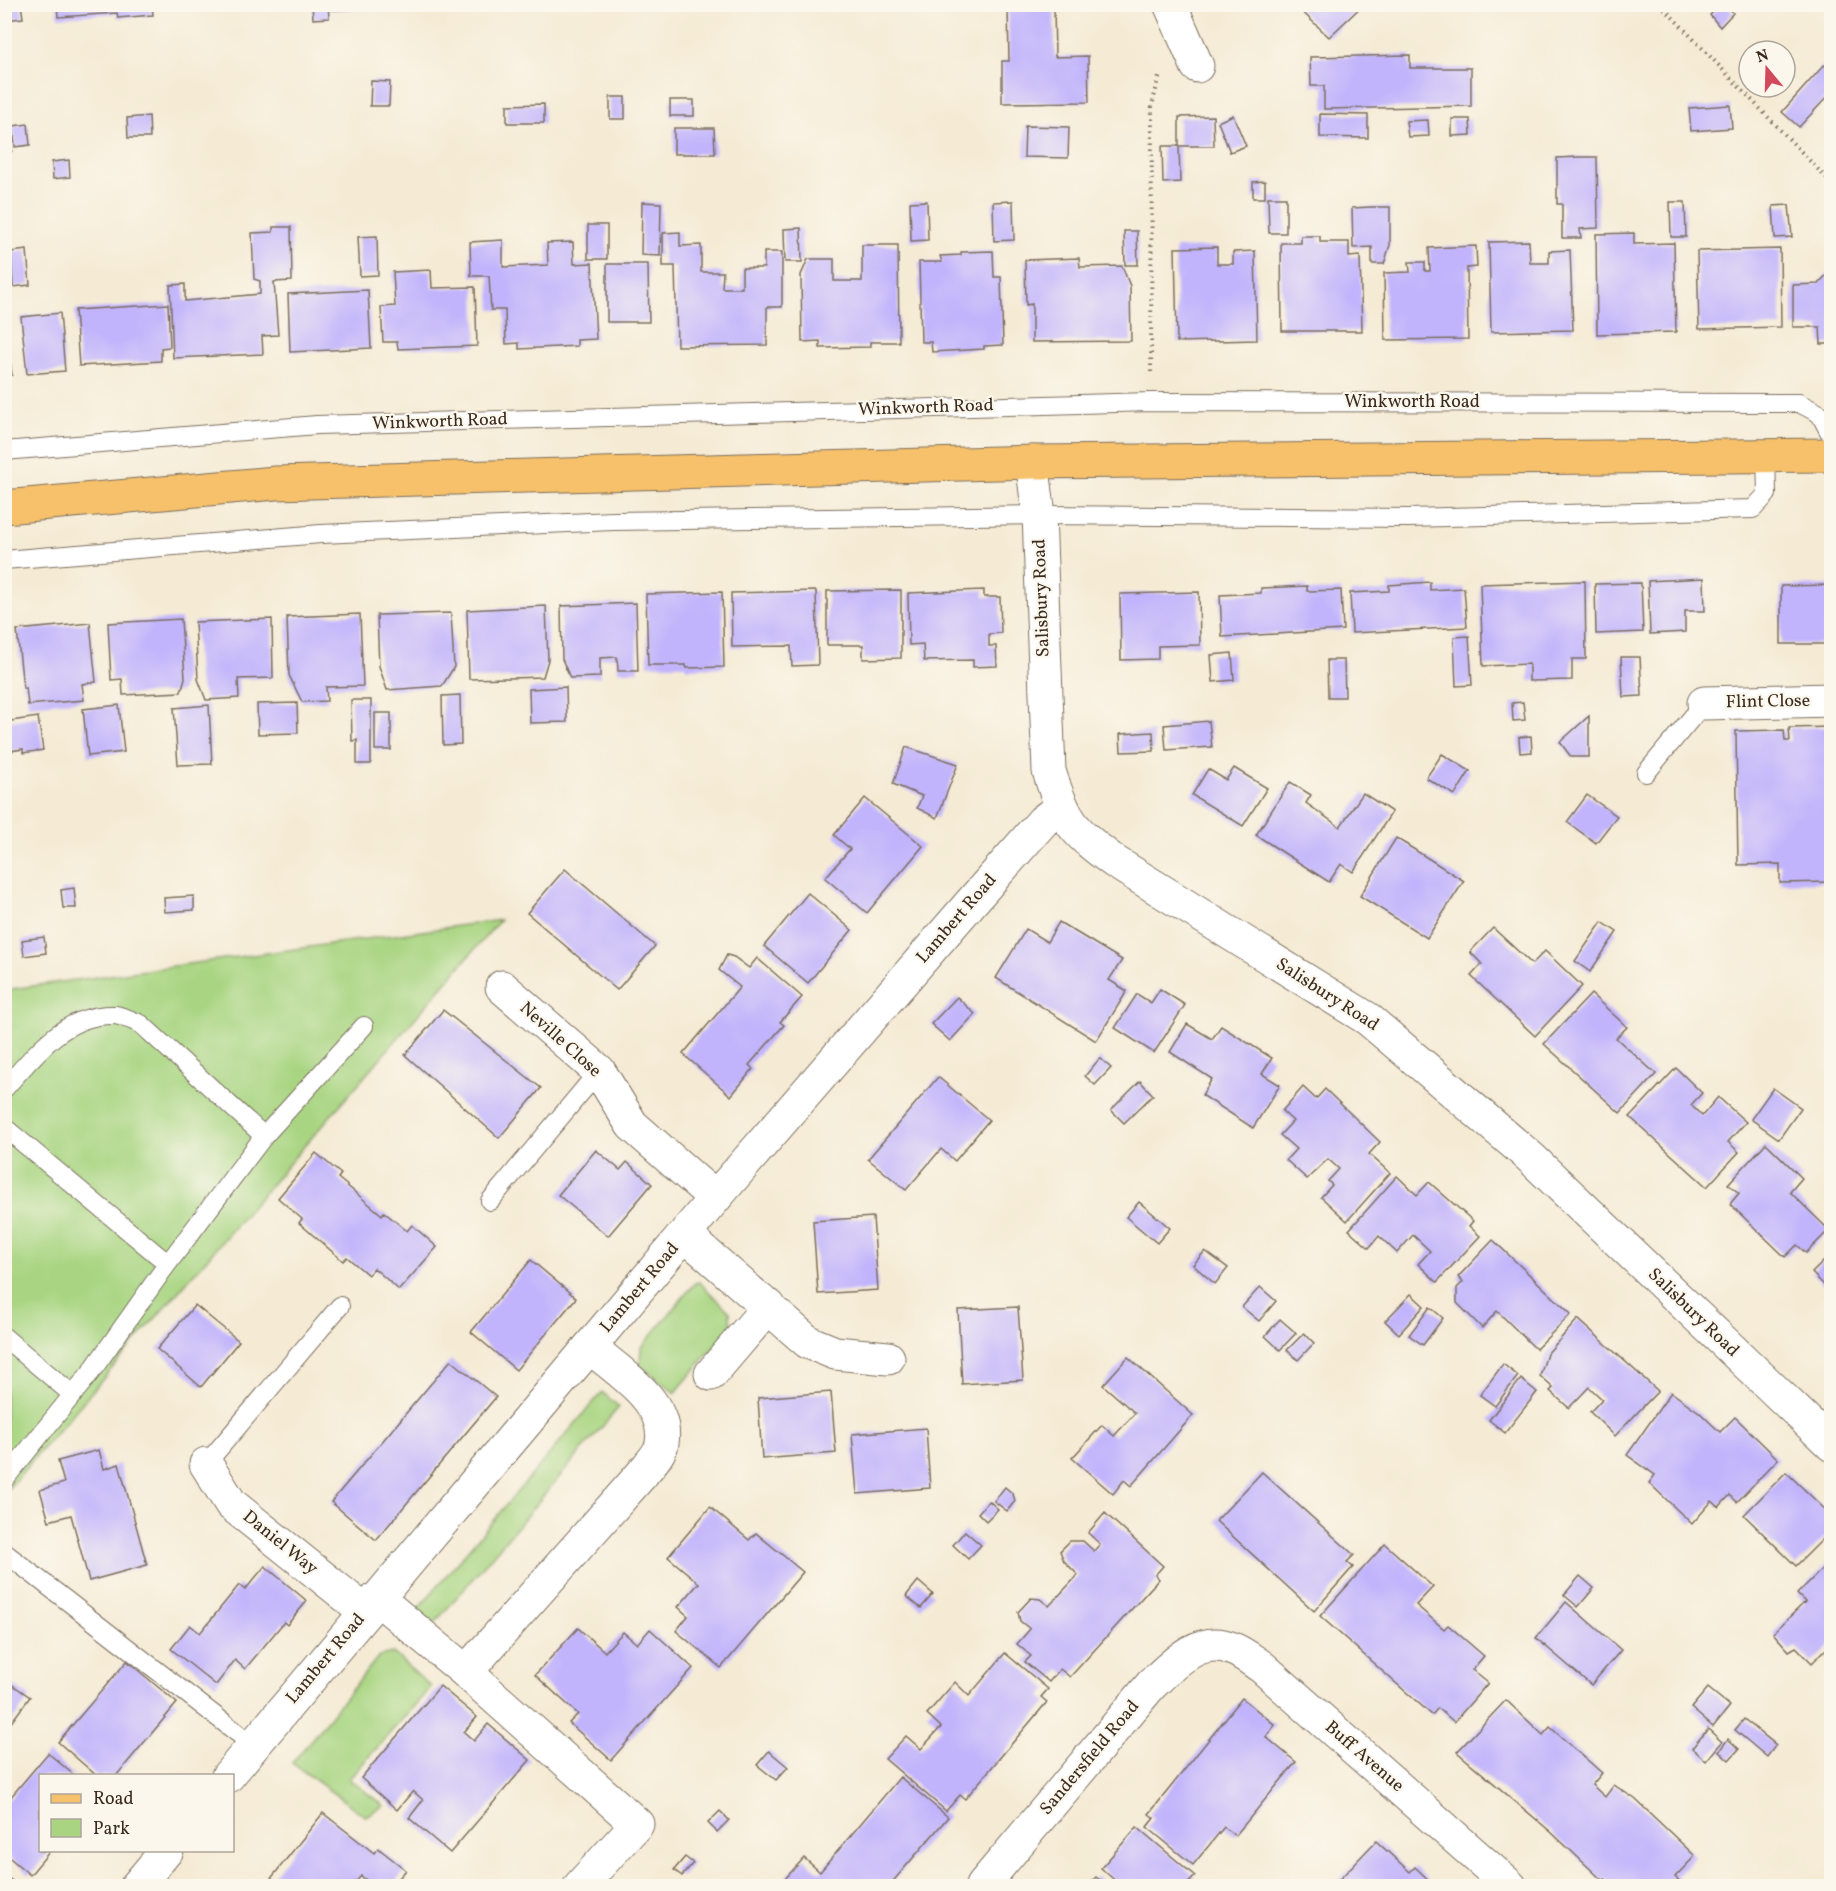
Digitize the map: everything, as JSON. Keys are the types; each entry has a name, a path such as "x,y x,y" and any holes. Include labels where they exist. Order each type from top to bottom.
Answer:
{"main road":[{"path":"4,507 276,483 1032,462 1832,455"}],"street":[{"path":"1170,4 1197,66"},
{"name":"Salisbury Road","path":"1032,462 1039,515 1048,771 1060,808 1081,837 1115,862 1368,1019 1393,1038 1530,1158 1832,1445"},
{"name":"Flint Close","path":"1704,703 1832,700"},
{"name":"Lambert Road","path":"230,1774 715,1198 982,889 1043,821 1060,808"},
{"name":"Neville Close","path":"502,987 599,1071 632,1125 715,1198"},
{"path":"685,1235 808,1342 835,1353 888,1358"},
{"path":"711,1374 769,1306"},
{"path":"466,1672 642,1474 662,1445 662,1420 648,1399 590,1347"},
{"name":"Daniel Way","path":"206,1464 231,1504 466,1672 637,1824 580,1887"},
{"name":"Sandersfield Road","path":"982,1887 1151,1685 1180,1657 1209,1644"},
{"name":"Buff Avenue","path":"1209,1644 1232,1648 1262,1667 1510,1887"},
{"path":"137,1887 165,1852"}],"lane":[{"name":"Winkworth Road","path":"4,451 317,426 1152,402 1799,403 1820,414 1832,437"},
{"path":"4,560 321,534 601,522 1039,515 1409,518 1753,508 1767,494 1766,454"},
{"path":"1646,773 1704,703"},
{"path":"4,1089 64,1027 82,1018 116,1015 141,1024 264,1136"},
{"path":"4,1480 73,1395 167,1263 264,1136 364,1026"},
{"path":"490,1201 599,1071"},
{"path":"4,1127 167,1263"},
{"path":"206,1464 340,1306"},
{"path":"4,1337 73,1395"},
{"path":"4,1552 253,1745"}],"path":[{"path":"1660,4 1832,184"},
{"path":"1152,402 1152,106 1160,75 1183,34"}],"green space":[{"path":"500,920 5,1492 5,990"},
{"path":"699,1282 730,1312 731,1327 675,1393 640,1365 641,1348 695,1283"},
{"path":"602,1392 619,1407 434,1624 417,1610"},
{"path":"393,1653 431,1687 349,1779 384,1806 365,1816 292,1763 379,1656"}],"building":[{"path":"4,4 21,4 23,18 4,20"},
{"path":"57,4 152,4 153,15 118,18 117,13 58,17"},
{"path":"312,4 328,4 329,18 313,19"},
{"path":"330,4 355,4 356,9 331,10"},
{"path":"1294,4 1364,4 1329,37"},
{"path":"1721,4 1726,4 1733,13 1720,27 1710,15"},
{"path":"1054,6 1055,57 1088,56 1089,102 1002,103 1002,61 1009,61 1008,7"},
{"path":"1410,55 1410,68 1471,68 1471,106 1324,109 1324,86 1311,86 1310,57"},
{"path":"1824,65 1832,72 1832,92 1799,127 1782,112 1794,99 1797,99 1797,95"},
{"path":"371,81 390,82 389,106 370,106"},
{"path":"610,97 625,97 625,119 610,119"},
{"path":"670,100 694,100 694,116 670,116"},
{"path":"544,104 544,123 507,123 507,105"},
{"path":"1730,105 1732,128 1691,131 1689,108"},
{"path":"1320,114 1368,115 1368,138 1320,137"},
{"path":"1233,115 1246,146 1230,152 1218,122"},
{"path":"149,116 150,138 128,138 127,118"},
{"path":"1213,116 1214,146 1179,146 1179,117"},
{"path":"1452,119 1470,119 1471,135 1452,136"},
{"path":"1428,120 1429,136 1408,137 1406,121"},
{"path":"8,121 12,151 4,152 4,122"},
{"path":"28,124 30,145 15,147 13,126"},
{"path":"1025,126 1069,127 1068,158 1024,157"},
{"path":"674,128 714,128 715,154 674,154"},
{"path":"1162,146 1179,146 1180,182 1163,183"},
{"path":"1597,157 1598,228 1580,229 1581,238 1562,238 1562,204 1557,204 1557,158"},
{"path":"69,160 70,177 53,179 52,162"},
{"path":"1265,181 1265,198 1253,198 1253,182"},
{"path":"1268,197 1286,197 1286,233 1269,233"},
{"path":"927,201 928,240 911,241 910,202"},
{"path":"1013,201 1014,240 994,241 993,202"},
{"path":"642,202 661,203 660,256 641,255"},
{"path":"1670,202 1685,202 1686,237 1671,237"},
{"path":"1789,205 1792,237 1775,238 1773,206"},
{"path":"1390,207 1390,245 1384,264 1372,264 1372,247 1353,248 1352,208"},
{"path":"588,225 607,225 607,259 588,259"},
{"path":"273,227 291,227 292,281 274,282 278,335 262,336 263,354 173,358 170,285 185,284 185,301 260,294 260,281 254,279 252,233 273,232"},
{"path":"801,228 802,262 785,262 784,229"},
{"path":"1124,231 1137,231 1138,265 1125,265"},
{"path":"680,232 680,246 701,245 701,272 723,272 722,288 742,288 742,268 764,268 764,252 782,252 782,307 767,307 767,345 677,346 675,266 663,266 663,233"},
{"path":"1634,233 1634,244 1674,243 1676,332 1597,334 1596,234"},
{"path":"377,236 378,275 360,276 358,237"},
{"path":"1301,236 1320,236 1320,242 1349,242 1349,257 1360,256 1362,331 1282,331 1281,243 1301,243"},
{"path":"503,240 503,267 548,265 547,243 573,242 574,264 592,263 596,339 577,340 577,346 519,349 519,343 506,344 505,310 491,310 489,276 471,276 470,242"},
{"path":"1529,241 1530,263 1549,263 1549,251 1570,250 1573,330 1491,332 1489,242"},
{"path":"862,245 898,245 899,342 870,342 870,347 820,348 820,341 802,342 801,275 808,259 834,259 834,281 862,281"},
{"path":"1476,246 1477,267 1467,268 1468,339 1385,340 1384,273 1410,272 1409,262 1425,262 1425,271 1430,271 1429,248"},
{"path":"1217,247 1217,264 1233,264 1233,252 1255,251 1257,340 1177,342 1175,248"},
{"path":"1780,249 1781,327 1699,329 1697,251"},
{"path":"27,250 30,285 13,287 11,252"},
{"path":"993,251 994,277 1001,277 1003,345 984,346 984,349 932,352 931,342 921,342 919,262 942,262 940,256 961,255 961,252"},
{"path":"1079,258 1080,267 1122,266 1130,286 1131,341 1032,342 1032,304 1026,305 1025,260"},
{"path":"607,264 648,264 649,322 607,322"},
{"path":"1832,269 1832,344 1821,344 1820,327 1793,327 1793,285 1818,284"},
{"path":"431,270 432,288 475,287 477,346 398,349 397,342 383,342 381,307 395,306 393,272"},
{"path":"368,290 371,348 290,352 288,294"},
{"path":"168,304 170,347 161,348 161,361 79,366 75,310"},
{"path":"60,313 65,371 27,374 21,317"},
{"path":"4,317 12,375 4,376"},
{"path":"1704,578 1705,611 1685,611 1685,632 1650,634 1648,581"},
{"path":"1585,581 1586,659 1572,659 1572,680 1529,681 1529,664 1483,666 1480,584"},
{"path":"1430,582 1430,590 1464,588 1467,627 1352,633 1350,593 1389,591 1389,585"},
{"path":"1641,583 1643,632 1596,634 1595,584"},
{"path":"1832,585 1832,644 1781,644 1781,586"},
{"path":"1307,586 1307,591 1341,590 1343,630 1222,637 1220,595 1261,593 1261,588"},
{"path":"901,590 901,658 863,659 863,645 827,645 827,591"},
{"path":"984,590 984,597 1000,597 1001,633 989,634 989,646 996,646 997,666 973,667 973,660 924,661 923,644 909,645 908,593"},
{"path":"816,591 818,665 792,666 791,646 732,647 731,593"},
{"path":"722,592 724,667 686,668 686,665 648,665 646,594"},
{"path":"1199,592 1200,645 1158,646 1158,659 1121,660 1120,594"},
{"path":"636,603 638,671 618,671 617,657 600,658 600,677 570,678 562,659 561,606"},
{"path":"546,606 548,660 543,677 469,679 467,610"},
{"path":"451,613 454,667 442,686 387,690 379,666 377,615"},
{"path":"360,614 363,686 326,687 327,701 302,702 289,675 287,617"},
{"path":"181,619 185,678 181,692 123,695 122,679 111,680 108,623"},
{"path":"272,619 273,678 238,679 239,698 206,700 198,679 195,622"},
{"path":"90,623 96,682 82,684 84,700 28,705 26,688 23,688 17,630"},
{"path":"1469,636 1472,685 1456,686 1454,637"},
{"path":"1232,653 1234,680 1213,682 1211,655"},
{"path":"1621,657 1640,657 1642,696 1623,697"},
{"path":"1327,660 1344,660 1345,697 1328,697"},
{"path":"566,687 567,722 530,723 529,689"},
{"path":"460,695 461,744 443,745 442,696"},
{"path":"351,700 371,700 371,764 357,764 357,740 352,741"},
{"path":"1523,702 1525,720 1513,721 1512,703"},
{"path":"297,703 298,733 258,734 257,704"},
{"path":"119,705 124,752 88,756 83,709"},
{"path":"209,705 212,764 178,765 174,708"},
{"path":"375,713 391,713 391,750 375,750"},
{"path":"1589,716 1589,757 1571,757 1560,742"},
{"path":"38,717 43,750 23,753 23,749 4,752 4,722"},
{"path":"1209,721 1212,747 1166,750 1164,725"},
{"path":"1832,727 1832,882 1780,883 1780,864 1738,865 1736,731 1784,730 1785,741 1790,741 1789,728"},
{"path":"1153,732 1154,751 1121,752 1120,734"},
{"path":"1531,736 1532,752 1520,753 1519,737"},
{"path":"906,747 958,764 937,818 917,808 922,796 893,784"},
{"path":"1442,754 1470,771 1455,795 1426,778"},
{"path":"1234,768 1267,788 1243,826 1192,795 1208,769 1226,780"},
{"path":"1290,782 1311,795 1306,803 1340,827 1363,793 1392,812 1353,872 1341,864 1329,882 1256,835"},
{"path":"1587,795 1617,816 1596,843 1567,822"},
{"path":"865,798 923,846 867,913 825,878 850,849 834,835"},
{"path":"1396,838 1464,881 1427,938 1360,896"},
{"path":"565,869 655,946 617,990 527,913"},
{"path":"74,888 76,908 63,908 61,890"},
{"path":"808,893 852,930 808,983 764,946"},
{"path":"194,896 194,910 165,912 164,898"},
{"path":"1059,922 1122,960 1109,980 1127,991 1096,1041 996,978 1026,929 1047,942"},
{"path":"1602,922 1617,932 1590,972 1575,961"},
{"path":"1493,928 1532,964 1545,951 1582,986 1535,1036 1471,976 1482,964 1470,952"},
{"path":"44,937 46,953 24,956 22,940"},
{"path":"727,955 734,957 749,968 757,958 802,997 780,1022 784,1025 749,1065 753,1069 731,1096 683,1054 740,987 719,970"},
{"path":"1160,989 1185,1005 1154,1053 1115,1028 1137,994 1151,1003"},
{"path":"1591,994 1627,1027 1616,1038 1656,1074 1620,1113 1544,1044"},
{"path":"957,997 975,1014 950,1041 931,1024"},
{"path":"443,1010 541,1088 499,1138 405,1055"},
{"path":"1187,1024 1212,1039 1221,1026 1272,1058 1262,1074 1280,1085 1253,1128 1202,1095 1212,1079 1170,1052"},
{"path":"1100,1058 1111,1068 1095,1085 1085,1076"},
{"path":"1676,1068 1702,1093 1691,1105 1702,1116 1718,1097 1746,1122 1728,1142 1739,1152 1707,1187 1630,1117"},
{"path":"938,1077 989,1120 955,1161 941,1149 906,1190 868,1159"},
{"path":"1140,1081 1153,1095 1124,1123 1111,1110"},
{"path":"1303,1087 1316,1099 1325,1089 1380,1142 1369,1154 1390,1173 1347,1221 1321,1197 1332,1185 1328,1181 1339,1169 1328,1159 1307,1179 1286,1160 1296,1149 1280,1135 1293,1121 1282,1111"},
{"path":"1773,1088 1801,1108 1779,1139 1751,1119"},
{"path":"1766,1143 1802,1178 1790,1192 1829,1230 1806,1253 1797,1245 1785,1257 1730,1204 1739,1193 1728,1184"},
{"path":"596,1150 620,1170 627,1162 652,1184 608,1236 558,1195"},
{"path":"316,1153 341,1174 338,1178 382,1215 384,1212 407,1231 412,1225 437,1247 399,1290 374,1268 368,1275 347,1257 343,1261 299,1223 302,1219 278,1198"},
{"path":"1397,1176 1417,1195 1429,1182 1473,1221 1469,1226 1480,1236 1437,1282 1418,1264 1430,1251 1413,1235 1397,1253 1379,1236 1369,1248 1349,1230"},
{"path":"1139,1202 1170,1228 1157,1243 1126,1217"},
{"path":"873,1217 878,1290 818,1294 813,1221"},
{"path":"1493,1240 1571,1314 1536,1349 1497,1311 1482,1328 1457,1303 1457,1288 1463,1282 1458,1277"},
{"path":"1205,1251 1228,1268 1215,1284 1193,1265"},
{"path":"1832,1253 1832,1293 1812,1273"},
{"path":"531,1260 576,1298 516,1370 471,1332"},
{"path":"1260,1287 1276,1301 1259,1321 1242,1307"},
{"path":"1411,1294 1424,1306 1399,1334 1385,1321"},
{"path":"195,1305 239,1341 201,1387 157,1349"},
{"path":"1018,1307 1023,1380 962,1384 958,1310"},
{"path":"1430,1307 1443,1318 1423,1345 1409,1335"},
{"path":"1280,1319 1296,1333 1280,1350 1265,1336"},
{"path":"1578,1319 1658,1391 1615,1436 1590,1412 1602,1399 1589,1387 1569,1408 1550,1391 1553,1388 1540,1376 1547,1354"},
{"path":"1304,1333 1314,1343 1298,1360 1287,1350"},
{"path":"1128,1357 1193,1415 1131,1486 1124,1480 1113,1494 1072,1458 1102,1425 1114,1436 1135,1413 1103,1385"},
{"path":"451,1360 496,1397 376,1540 331,1502"},
{"path":"1503,1364 1518,1376 1495,1406 1480,1395"},
{"path":"1521,1379 1537,1392 1505,1433 1489,1420"},
{"path":"831,1392 836,1453 762,1459 758,1398"},
{"path":"1671,1392 1699,1412 1720,1432 1735,1417 1778,1459 1737,1502 1730,1495 1719,1507 1712,1501 1692,1524 1649,1483 1655,1475 1627,1455"},
{"path":"926,1428 930,1488 857,1494 852,1434"},
{"path":"99,1450 104,1469 119,1464 147,1565 89,1581 71,1515 49,1521 40,1490 64,1483 58,1461"},
{"path":"1262,1472 1354,1555 1347,1562 1353,1567 1314,1611 1216,1521"},
{"path":"1786,1472 1832,1516 1832,1530 1796,1566 1744,1515"},
{"path":"1005,1487 1013,1494 1015,1501 1007,1511 994,1501"},
{"path":"989,1501 998,1509 986,1521 978,1513"},
{"path":"710,1507 749,1540 756,1533 803,1572 721,1668 676,1631 688,1616 678,1607 699,1583 668,1557"},
{"path":"1105,1513 1163,1566 1155,1575 1159,1579 1070,1677 1060,1669 1049,1682 1025,1662 1031,1656 1017,1644 1030,1629 1020,1621 1018,1612 1031,1598 1040,1599 1049,1606 1078,1575 1064,1561 1060,1551 1070,1541 1083,1541 1094,1551 1100,1544 1088,1533"},
{"path":"965,1531 981,1545 968,1559 953,1545"},
{"path":"1385,1544 1433,1587 1416,1605 1444,1629 1448,1625 1484,1656 1472,1670 1488,1683 1454,1722 1438,1708 1432,1715 1320,1616"},
{"path":"1832,1559 1832,1643 1812,1663 1796,1647 1789,1651 1773,1633 1805,1602 1797,1594"},
{"path":"265,1566 307,1601 287,1625 284,1622 245,1669 235,1660 216,1685 171,1649 190,1625 200,1633 239,1585 245,1590"},
{"path":"1580,1576 1594,1588 1578,1607 1564,1595"},
{"path":"918,1581 933,1594 921,1608 906,1596"},
{"path":"1566,1602 1621,1650 1591,1685 1536,1638"},
{"path":"578,1628 605,1652 623,1632 637,1644 650,1629 693,1668 611,1760 569,1723 578,1714 535,1675"},
{"path":"1005,1653 1048,1689 1041,1697 1047,1702 965,1799 960,1795 946,1811 885,1759 906,1736 921,1749 941,1727 927,1714 955,1682 969,1696"},
{"path":"127,1661 177,1703 118,1774 95,1774 58,1742"},
{"path":"4,1679 30,1697 4,1732"},
{"path":"440,1686 477,1717 464,1732 474,1741 488,1724 530,1760 450,1853 409,1818 423,1800 413,1791 397,1810 361,1778"},
{"path":"1708,1688 1730,1706 1713,1727 1691,1708"},
{"path":"1242,1698 1275,1725 1266,1737 1296,1762 1235,1836 1224,1827 1193,1865 1147,1827 1154,1818 1149,1814"},
{"path":"1506,1700 1543,1735 1550,1727 1602,1773 1592,1785 1605,1797 1614,1785 1635,1799 1695,1856 1675,1877 1685,1886 1614,1886 1605,1879 1603,1881 1551,1832 1457,1752"},
{"path":"1744,1719 1776,1745 1767,1757 1735,1730"},
{"path":"1708,1729 1722,1742 1706,1761 1692,1748"},
{"path":"1728,1739 1739,1749 1729,1760 1719,1751"},
{"path":"769,1751 788,1767 776,1780 757,1765"},
{"path":"48,1753 73,1774 39,1774 39,1852 49,1852 30,1875 4,1853 4,1805"},
{"path":"900,1777 948,1817 889,1886 789,1886 783,1881 804,1858 820,1872"},
{"path":"720,1811 729,1820 717,1832 708,1823"},
{"path":"323,1813 374,1853 378,1848 406,1870 392,1886 374,1886 361,1876 352,1886 265,1886"},
{"path":"1137,1827 1195,1876 1186,1886 1121,1886 1101,1868"},
{"path":"1376,1841 1410,1872 1415,1867 1435,1886 1338,1886 1335,1884"},
{"path":"685,1857 693,1863 682,1876 674,1870"},
{"path":"4,1875 19,1886 4,1886"},
{"path":"1096,1877 1107,1886 1087,1886"}]}
